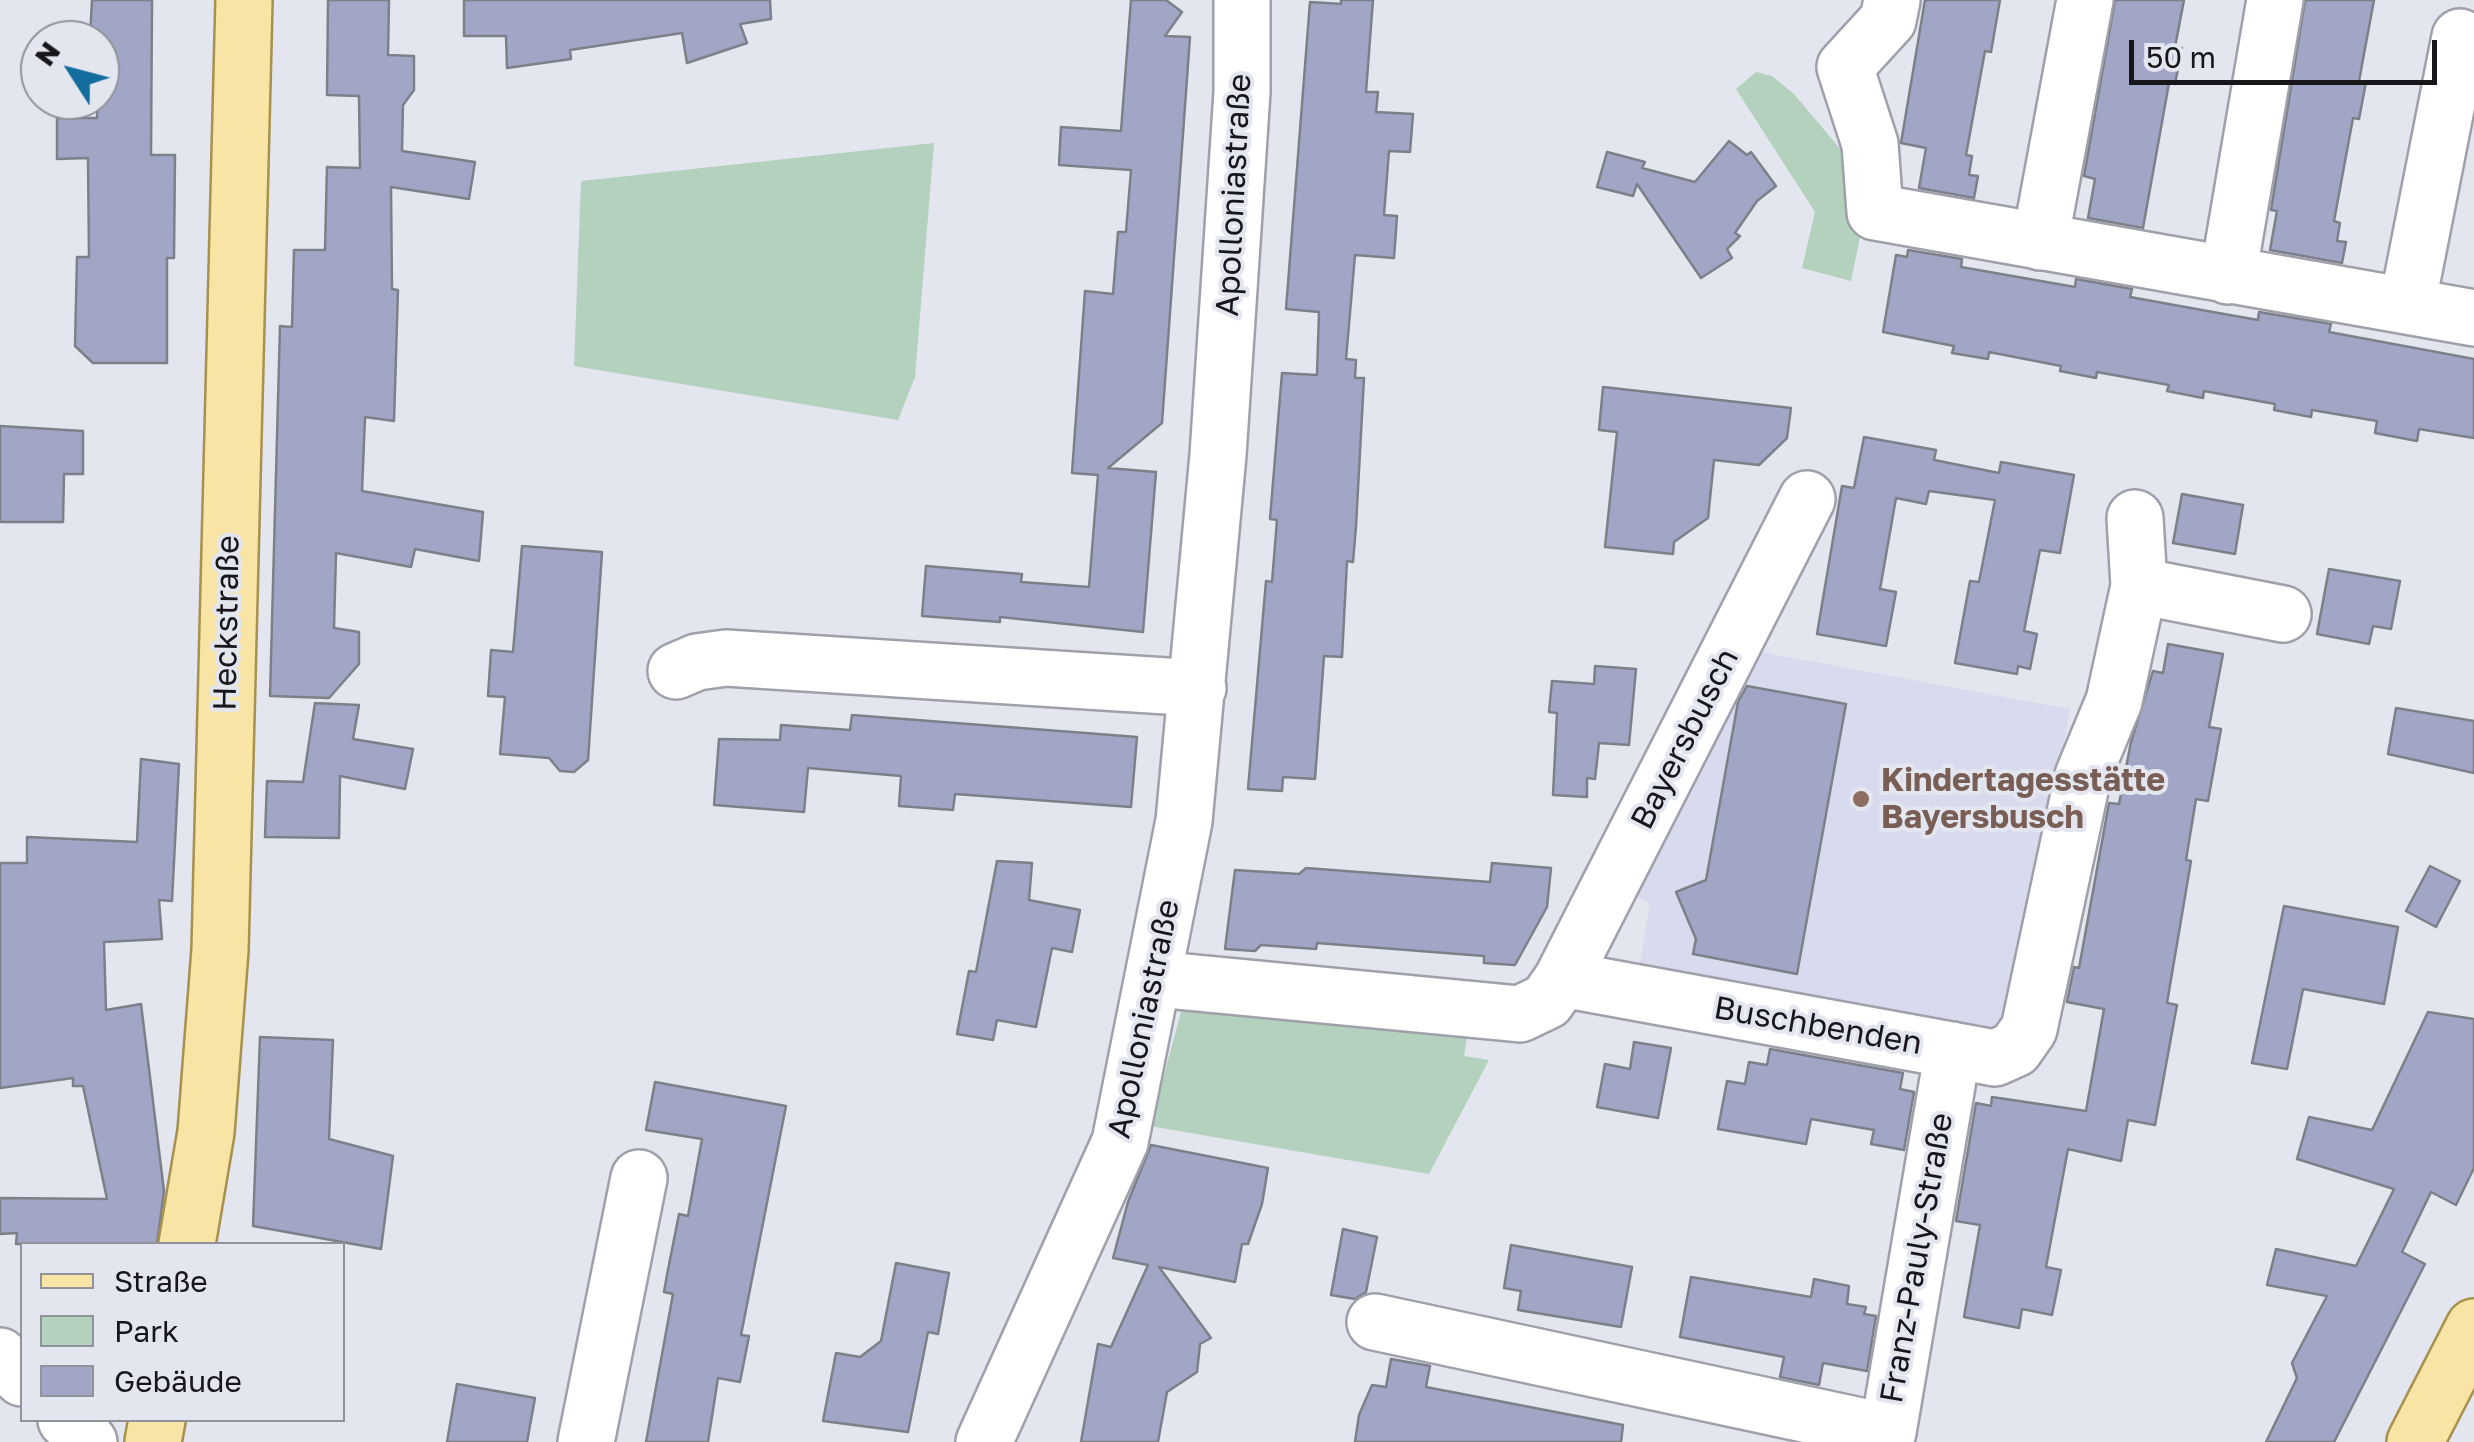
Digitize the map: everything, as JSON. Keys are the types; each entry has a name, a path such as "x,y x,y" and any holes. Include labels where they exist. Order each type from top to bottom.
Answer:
{"main road":[{"name":"Heckstraße","path":"187,1242 206,1132 220,950 244,0"},
{"path":"2416,1442 2474,1327"}],"street":[{"name":"Apolloniastraße","path":"984,1442 1120,1142 1184,821 1198,688 1242,92 1242,0"},
{"path":"1892,0 1888,20 1845,68 1870,144 1875,212 2474,318"},
{"path":"2040,242 2085,0"},
{"path":"2228,276 2275,0"},
{"path":"2407,306 2460,37"},
{"name":"Bayersbusch","path":"1562,979 1807,499"},
{"name":"Buschbenden","path":"1562,979 1995,1058 2014,1048 2029,1029 2083,776 2114,701 2139,586 2135,518"},
{"path":"2139,586 2283,614"},
{"path":"676,671 697,662 726,658 1198,688"},
{"path":"1154,980 1520,1014 1547,1001 1562,979"},
{"name":"Franz-Pauly-Straße","path":"1374,1322 1793,1427 1888,1432 1953,1050"},
{"path":"586,1442 639,1178"},
{"path":"0,1356 20,1376"},
{"path":"68,1422 89,1442"}],"shaded area":[{"name":"Kindertagesstätte Bayersbusch","path":"1744,649 2070,709 2014,1018 2003,1033 1638,976 1650,903 1621,890"}],"green space":[{"path":"1756,72 1772,76 1794,94 1853,164 1862,227 1851,281 1802,268 1815,212 1736,89"},
{"path":"934,143 915,377 898,420 574,366 581,181"},
{"path":"1183,1005 1469,1025 1464,1056 1489,1060 1429,1174 1150,1126"}],"building":[{"path":"92,0 152,0 151,155 175,155 174,258 167,258 167,363 93,363 75,346 77,257 89,257 88,158 57,159 57,120 120,120 120,20 91,20"},
{"path":"328,0 389,0 388,55 414,56 414,90 403,105 402,151 475,162 469,199 391,187 392,289 398,290 394,421 365,417 362,491 483,512 479,561 415,549 411,567 336,553 334,628 359,632 359,664 329,698 270,696 280,326 292,327 294,250 325,250 327,167 360,168 359,96 327,95"},
{"path":"464,0 770,0 771,19 740,24 747,43 687,63 682,33 570,50 571,59 507,68 506,36 464,36"},
{"path":"1131,0 1166,0 1182,12 1165,36 1190,37 1162,423 1108,468 1156,472 1143,632 1000,617 1000,622 922,616 926,566 1022,574 1021,582 1089,587 1098,475 1072,473 1085,291 1113,294 1118,232 1126,232 1131,170 1059,165 1061,127 1121,131"},
{"path":"1341,0 1373,0 1366,92 1378,92 1376,112 1413,114 1410,152 1389,151 1384,215 1397,216 1394,258 1355,255 1346,359 1356,360 1355,378 1364,378 1356,526 1353,562 1347,561 1342,657 1324,656 1315,779 1283,777 1282,791 1248,789 1266,581 1272,582 1277,520 1270,519 1282,373 1317,375 1319,312 1286,309 1310,2 1341,4"},
{"path":"1925,0 2000,0 1991,52 1985,51 1966,155 1972,156 1969,175 1978,176 1974,198 1919,188 1926,148 1901,143"},
{"path":"2115,0 2184,0 2175,47 2182,48 2175,84 2169,83 2143,228 2088,218 2095,179 2084,176"},
{"path":"2305,0 2374,0 2359,81 2366,82 2359,119 2353,118 2334,221 2340,223 2337,241 2346,242 2342,263 2270,250 2277,211 2271,210"},
{"path":"1729,141 1747,155 1751,152 1776,186 1757,201 1735,233 1740,236 1727,249 1732,258 1701,278 1637,184 1633,196 1597,187 1607,152 1645,162 1642,168 1695,182"},
{"path":"1908,250 1962,259 1961,267 2075,287 2076,279 2132,289 2130,297 2258,320 2259,312 2331,324 2329,332 2474,359 2474,438 2419,429 2417,441 2375,433 2377,421 2312,410 2311,417 2274,410 2275,404 2204,391 2203,398 2167,391 2169,385 2097,372 2096,378 2060,371 2061,366 1989,352 1988,359 1952,353 1954,346 1883,332 1896,255 1907,257"},
{"path":"1603,387 1791,408 1787,438 1759,465 1714,460 1708,518 1674,542 1673,554 1605,547 1617,432 1599,430"},
{"path":"0,426 83,431 83,474 64,474 63,522 0,522"},
{"path":"1864,437 1936,450 1934,460 1999,473 2001,462 2074,475 2060,553 2040,550 2024,631 2037,634 2030,669 2018,666 2017,674 1955,663 1970,581 1979,582 1995,500 1929,491 1926,504 1896,498 1880,589 1896,592 1886,646 1817,634 1842,486 1854,488"},
{"path":"2182,494 2243,505 2235,554 2173,543"},
{"path":"522,546 602,552 588,760 574,772 560,771 549,758 500,754 505,697 488,696 491,650 513,652"},
{"path":"2329,569 2400,581 2391,629 2373,626 2369,644 2317,634"},
{"path":"2168,644 2223,654 2209,727 2221,729 2208,801 2196,799 2186,860 2191,861 2167,1003 2177,1005 2155,1125 2128,1120 2121,1161 2068,1149 2046,1267 2061,1270 2052,1315 2022,1309 2019,1328 1964,1317 1980,1225 1956,1221 1976,1103 1991,1106 1992,1097 2086,1111 2104,1009 2067,1002 2074,967 2079,968 2109,803 2119,804 2131,742 2153,671 2163,673"},
{"path":"1595,666 1636,669 1629,745 1599,743 1595,779 1587,778 1587,797 1553,795 1557,713 1549,712 1552,681 1594,684"},
{"path":"1747,686 1846,704 1797,974 1693,954 1696,939 1676,892 1706,880 1738,702"},
{"path":"315,703 359,705 353,739 413,749 405,789 340,776 339,838 265,837 267,781 303,782"},
{"path":"2396,708 2474,721 2474,773 2388,754"},
{"path":"852,715 1137,737 1131,807 955,794 953,810 899,806 901,776 808,768 804,812 714,805 719,739 780,740 781,725 850,730"},
{"path":"141,759 179,764 172,901 159,900 162,939 104,942 106,1010 141,1004 164,1191 157,1242 16,1244 17,1233 0,1234 0,1198 107,1199 83,1086 73,1086 73,1078 0,1088 0,863 27,863 27,837 137,842"},
{"path":"997,861 1032,863 1029,900 1080,910 1072,952 1052,948 1036,1027 997,1020 993,1040 957,1034 969,971 976,972"},
{"path":"1492,863 1551,868 1547,907 1515,965 1484,963 1484,956 1317,943 1316,949 1261,945 1255,951 1225,949 1235,870 1299,874 1306,868 1490,882"},
{"path":"2430,866 2460,881 2436,927 2406,911"},
{"path":"2284,906 2398,927 2384,1004 2303,989 2287,1069 2252,1063"},
{"path":"2428,1012 2474,1019 2474,1168 2456,1205 2431,1192 2402,1252 2425,1264 2334,1442 2266,1442 2297,1378 2292,1363 2327,1296 2267,1285 2276,1249 2356,1266 2394,1189 2297,1159 2309,1117 2372,1130"},
{"path":"260,1037 333,1040 329,1139 393,1156 381,1249 253,1226"},
{"path":"1634,1042 1671,1048 1658,1118 1597,1107 1605,1064 1630,1069"},
{"path":"1770,1049 1903,1073 1900,1089 1914,1092 1904,1150 1871,1144 1874,1130 1811,1119 1806,1144 1718,1129 1727,1081 1745,1084 1749,1062 1767,1065"},
{"path":"655,1082 786,1106 741,1335 749,1336 740,1382 718,1378 708,1442 646,1442 673,1294 664,1292 667,1275 679,1214 688,1216 702,1139 646,1130"},
{"path":"1151,1145 1268,1168 1262,1204 1248,1244 1242,1244 1235,1282 1159,1267 1211,1338 1200,1344 1197,1372 1167,1392 1158,1442 1081,1442 1098,1344 1111,1347 1148,1265 1113,1258 1128,1202"},
{"path":"1343,1229 1377,1237 1366,1292 1355,1299 1331,1295"},
{"path":"1511,1245 1632,1267 1621,1327 1518,1310 1521,1291 1504,1288"},
{"path":"896,1263 949,1273 938,1334 928,1332 908,1432 823,1421 836,1353 860,1357 881,1341"},
{"path":"1691,1277 1811,1297 1814,1279 1849,1286 1847,1304 1866,1307 1864,1314 1876,1316 1867,1371 1823,1363 1819,1385 1780,1377 1784,1357 1680,1337"},
{"path":"1391,1359 1430,1366 1426,1387 1623,1425 1621,1442 1355,1442 1359,1415 1372,1385 1386,1387"},
{"path":"457,1384 535,1398 527,1442 447,1442"}],"place":[{"name":"Kindertagesstätte Bayersbusch","path":"1861,799"}]}
